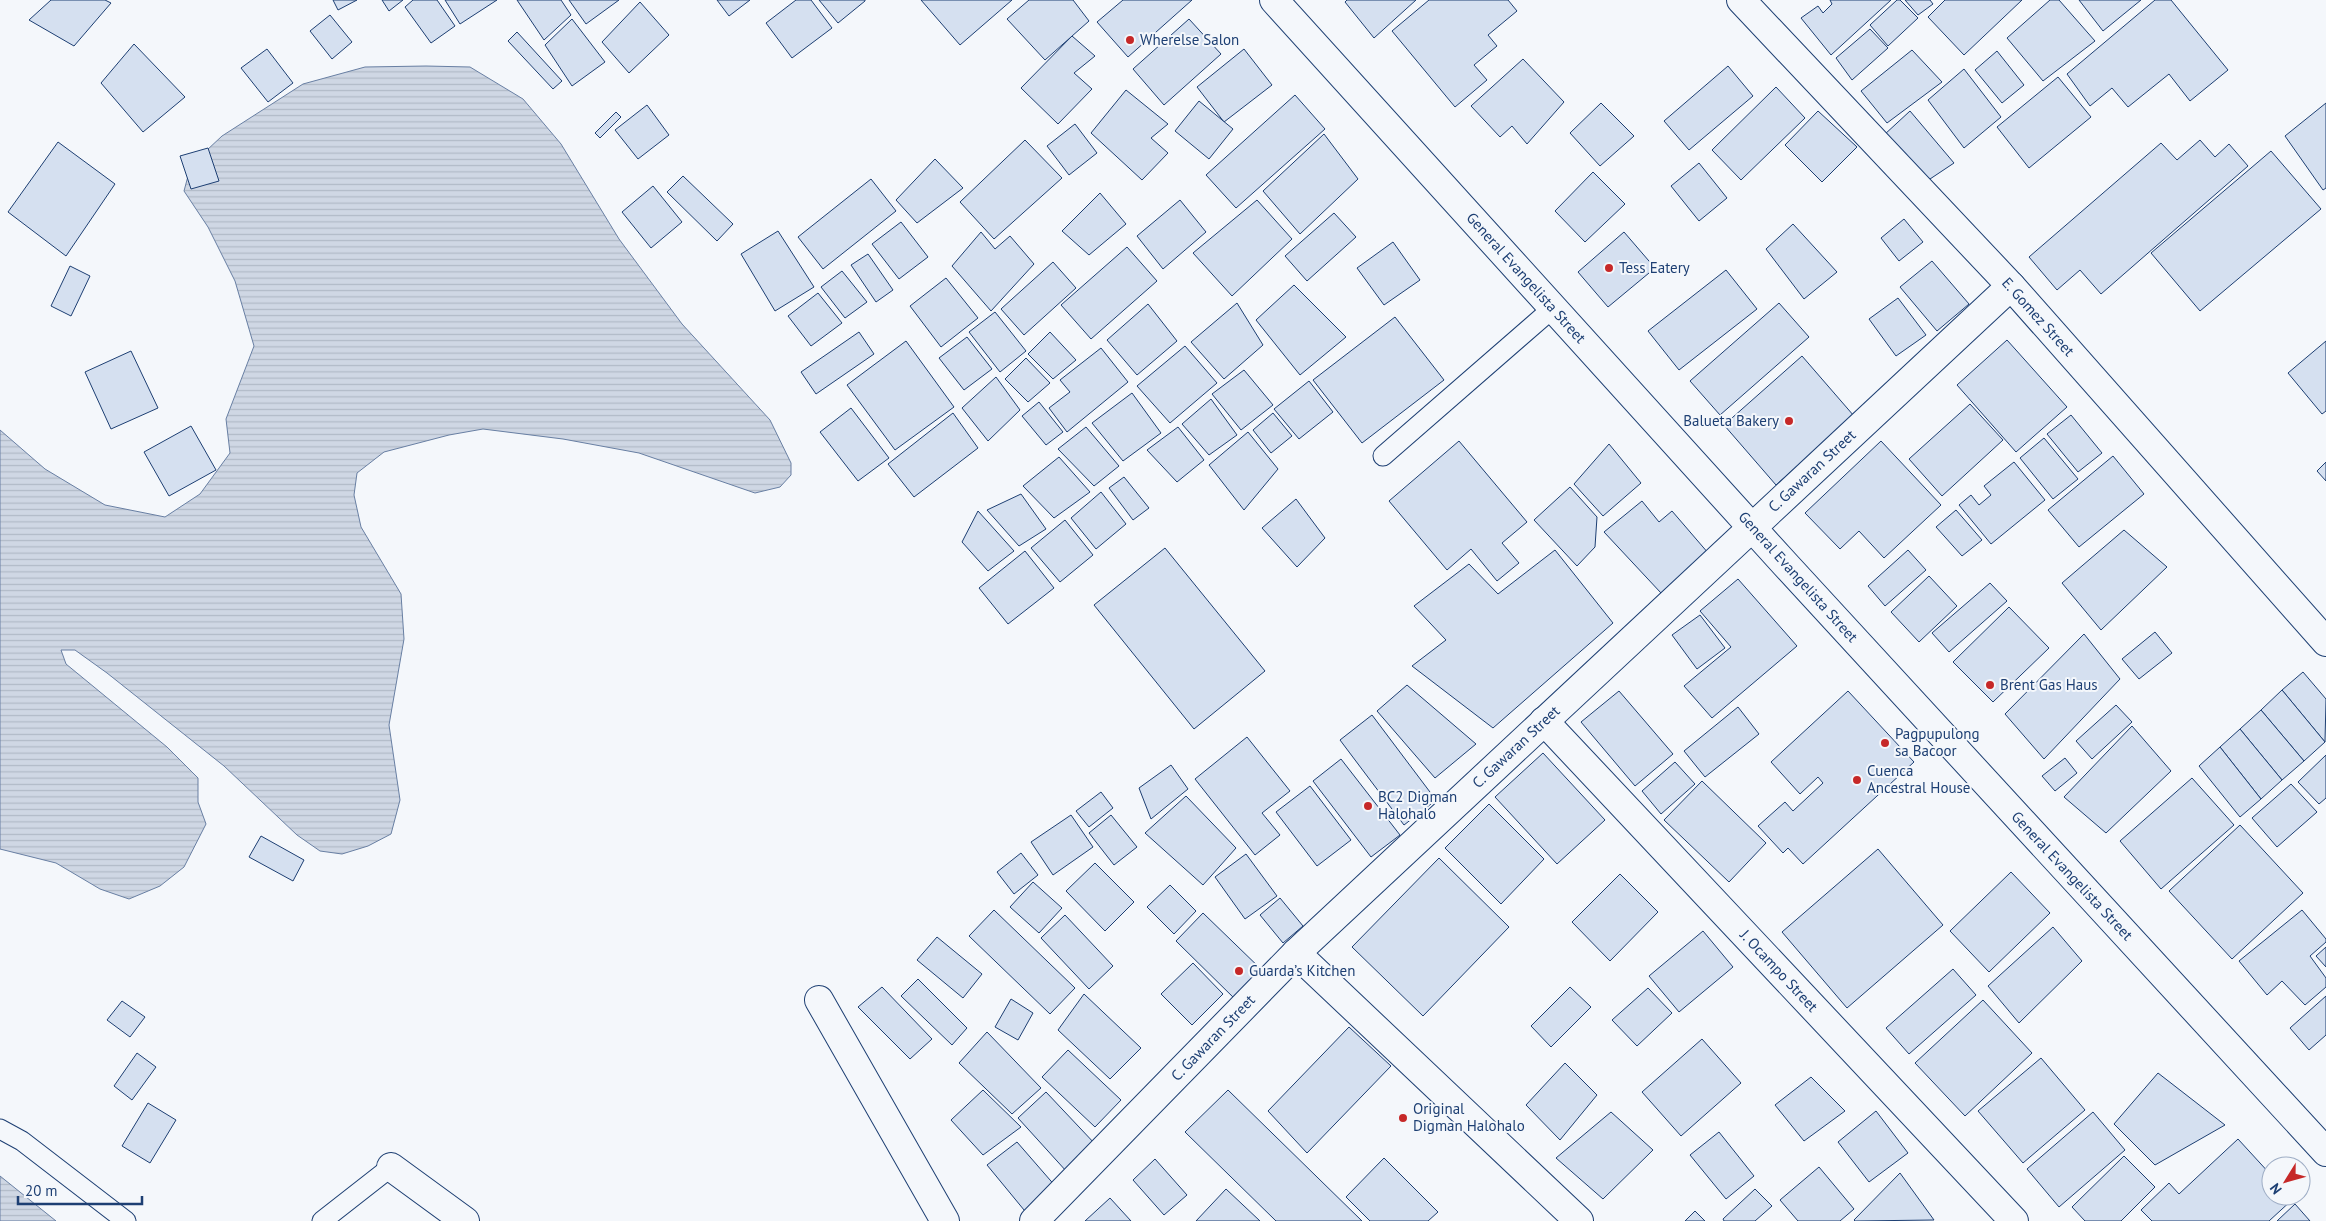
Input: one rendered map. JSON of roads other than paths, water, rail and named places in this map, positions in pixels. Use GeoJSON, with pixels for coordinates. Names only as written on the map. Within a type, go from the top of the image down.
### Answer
{"type":"FeatureCollection","features":[{"type":"Feature","properties":{"kind":"street","name":"General Evangelista Street"},"geometry":{"type":"LineString","coordinates":[[1274,0],[1752,527],[2326,1152]]}},
{"type":"Feature","properties":{"kind":"street","name":"E. Gomez Street"},"geometry":{"type":"LineString","coordinates":[[1741,0],[2011,286],[2326,642]]}},
{"type":"Feature","properties":{"kind":"street","name":"C. Gawaran Street"},"geometry":{"type":"LineString","coordinates":[[1034,1221],[1296,952],[2011,286]]}},
{"type":"Feature","properties":{"kind":"street","name":"J. Ocampo Street"},"geometry":{"type":"LineString","coordinates":[[1544,721],[2014,1221]]}},
{"type":"Feature","properties":{"kind":"street"},"geometry":{"type":"LineString","coordinates":[[1296,952],[1579,1221]]}},
{"type":"Feature","properties":{"kind":"street"},"geometry":{"type":"LineString","coordinates":[[819,1000],[945,1221]]}},
{"type":"Feature","properties":{"kind":"street"},"geometry":{"type":"LineString","coordinates":[[391,1167],[465,1221]]}},
{"type":"Feature","properties":{"kind":"lane"},"geometry":{"type":"LineString","coordinates":[[1383,456],[1553,308]]}},
{"type":"Feature","properties":{"kind":"lane"},"geometry":{"type":"LineString","coordinates":[[0,1129],[22,1141],[126,1221]]}},
{"type":"Feature","properties":{"kind":"lane"},"geometry":{"type":"LineString","coordinates":[[322,1221],[391,1167]]}},
{"type":"Feature","properties":{"kind":"place","name":"Wherelse Salon"},"geometry":{"type":"Point","coordinates":[1130,40]}},
{"type":"Feature","properties":{"kind":"place","name":"Tess Eatery"},"geometry":{"type":"Point","coordinates":[1609,268]}},
{"type":"Feature","properties":{"kind":"place","name":"Balueta Bakery"},"geometry":{"type":"Point","coordinates":[1789,421]}},
{"type":"Feature","properties":{"kind":"place","name":"Brent Gas Haus"},"geometry":{"type":"Point","coordinates":[1990,685]}},
{"type":"Feature","properties":{"kind":"place","name":"Pagpupulong sa Bacoor"},"geometry":{"type":"Point","coordinates":[1885,743]}},
{"type":"Feature","properties":{"kind":"place","name":"Cuenca Ancestral House"},"geometry":{"type":"Point","coordinates":[1857,780]}},
{"type":"Feature","properties":{"kind":"place","name":"BC2 Digman Halohalo"},"geometry":{"type":"Point","coordinates":[1368,806]}},
{"type":"Feature","properties":{"kind":"place","name":"Guarda’s Kitchen"},"geometry":{"type":"Point","coordinates":[1239,971]}},
{"type":"Feature","properties":{"kind":"place","name":"Original Digman Halohalo"},"geometry":{"type":"Point","coordinates":[1403,1118]}}]}
